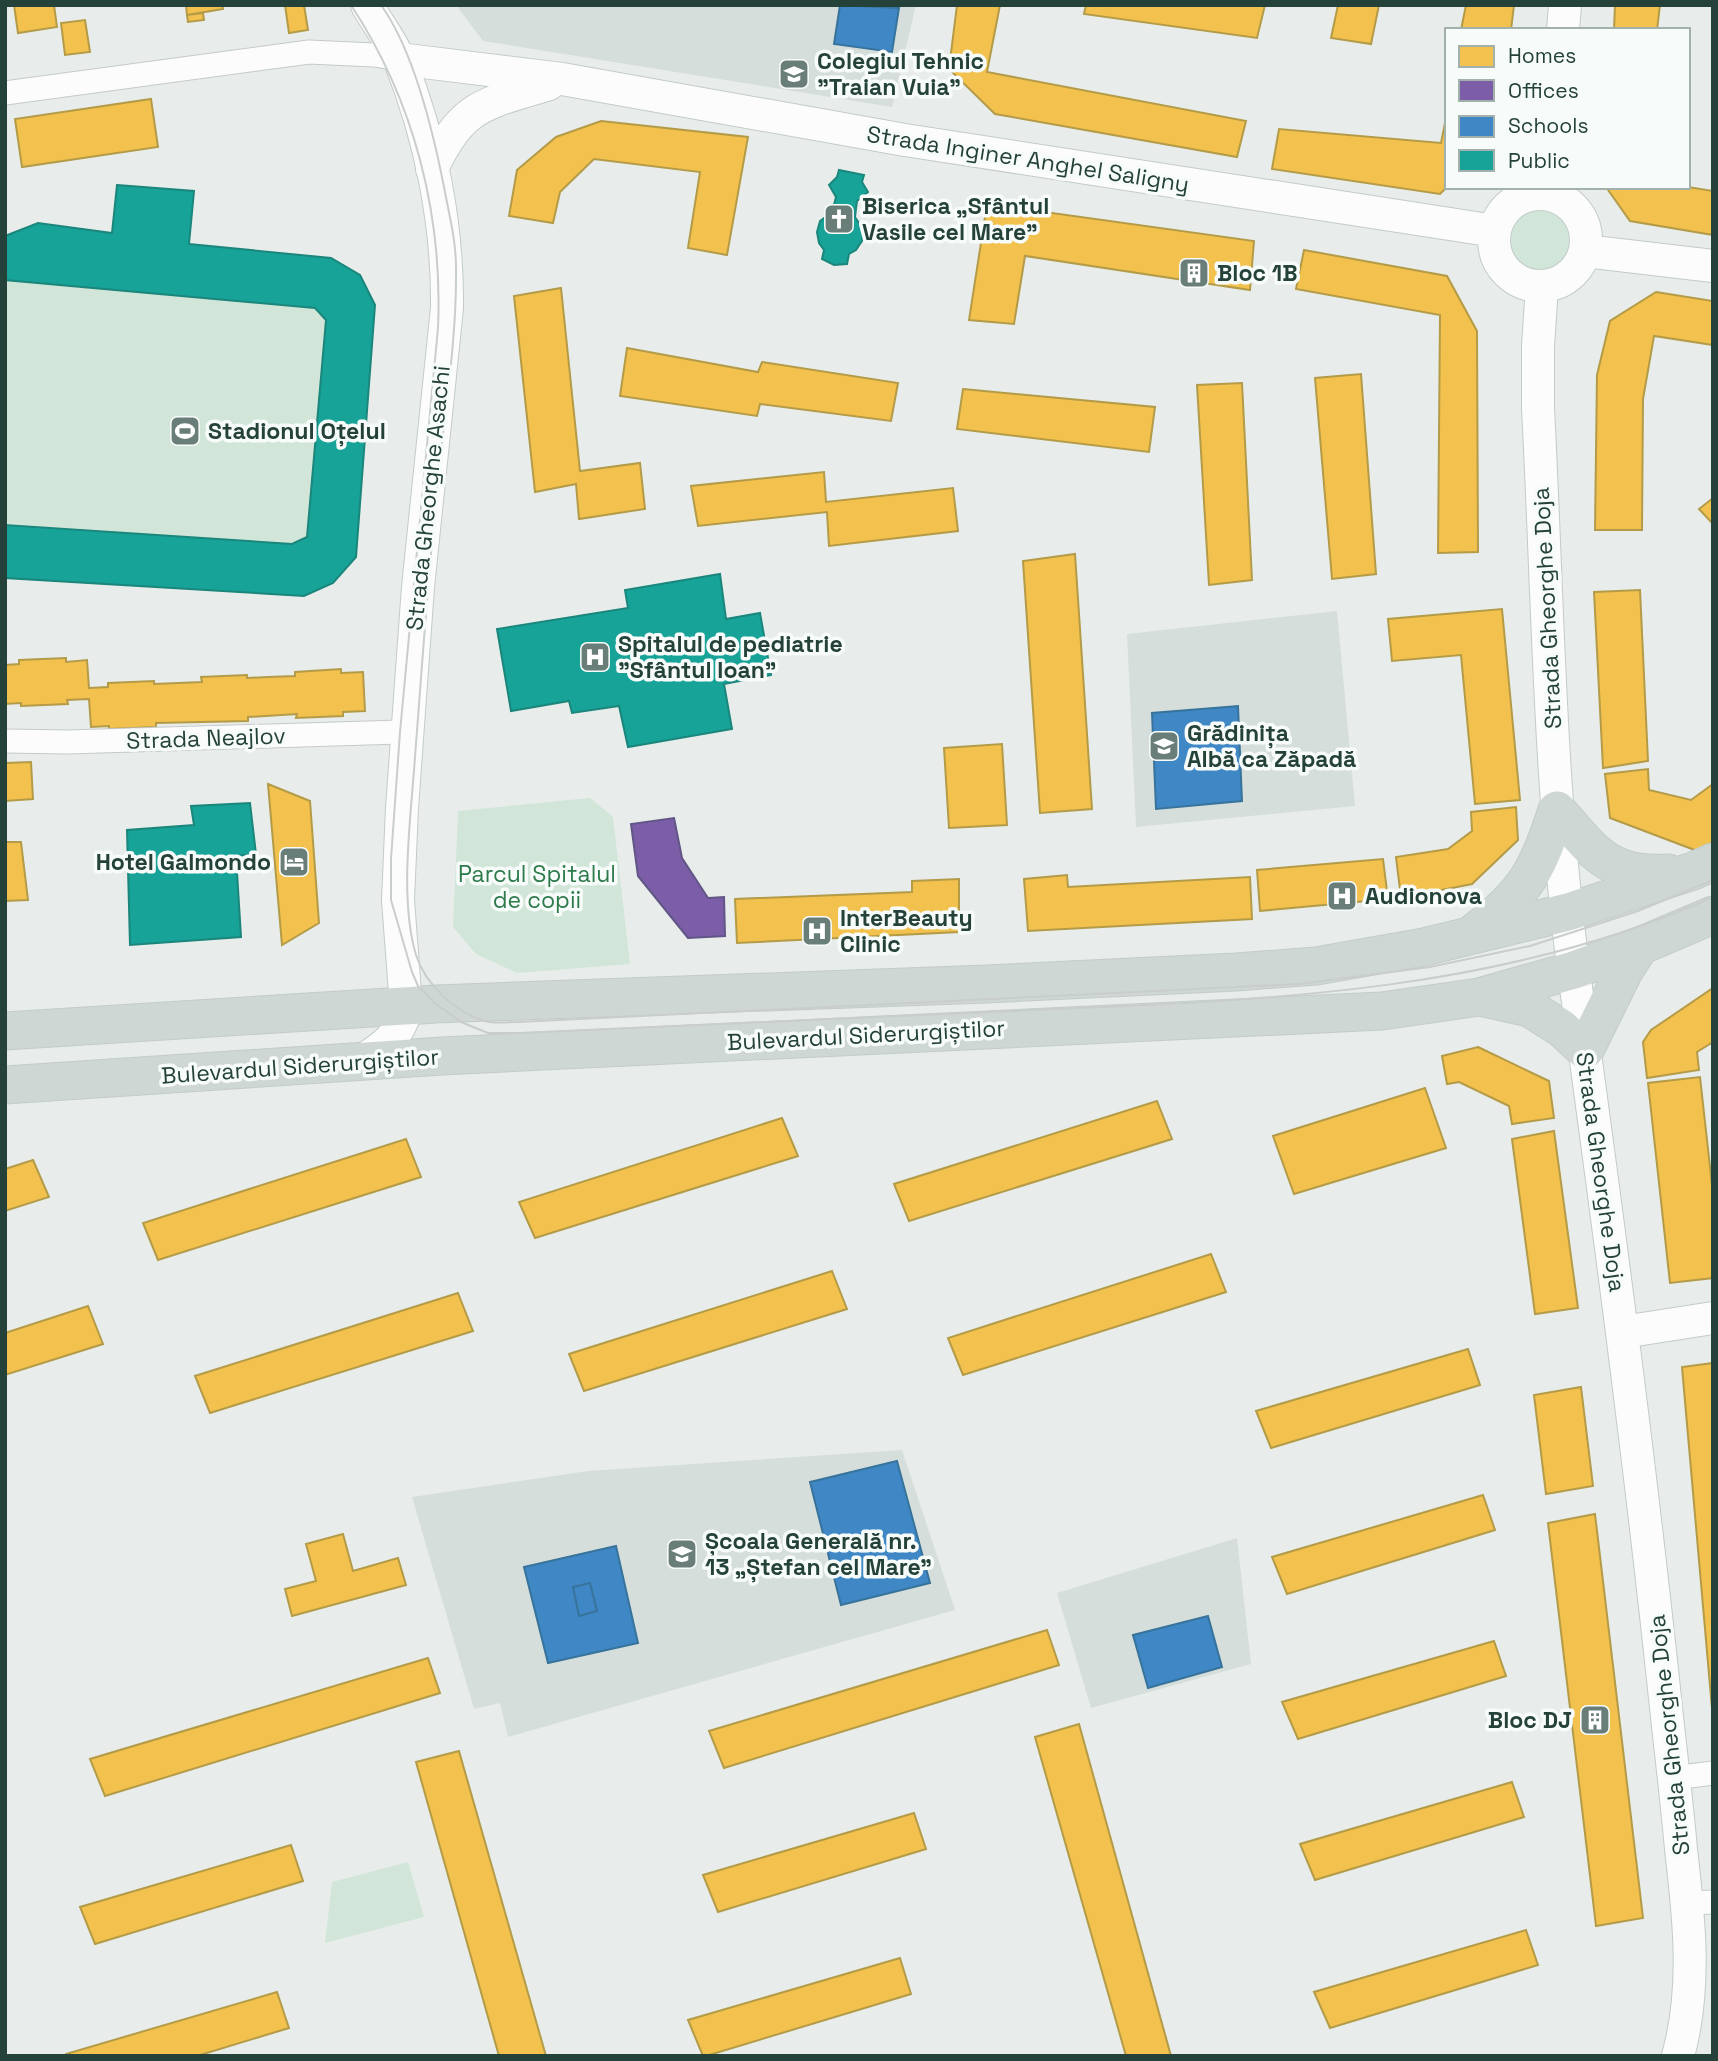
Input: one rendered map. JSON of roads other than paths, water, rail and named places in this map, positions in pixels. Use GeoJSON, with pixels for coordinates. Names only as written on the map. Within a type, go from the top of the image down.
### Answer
{"type":"FeatureCollection","features":[{"type":"Feature","properties":{"kind":"main road"},"geometry":{"type":"LineString","coordinates":[[1557,810],[1592,850],[1617,868],[1643,874],[1703,866]]}},
{"type":"Feature","properties":{"kind":"main road"},"geometry":{"type":"LineString","coordinates":[[1468,937],[1505,908],[1522,888],[1546,845],[1557,810]]}},
{"type":"Feature","properties":{"kind":"main road","name":"Bulevardul Siderurgiștilor"},"geometry":{"type":"LineString","coordinates":[[5,1031],[406,1006],[1236,972],[1362,960],[1568,912],[1703,866]]}},
{"type":"Feature","properties":{"kind":"main road","name":"Bulevardul Siderurgiștilor"},"geometry":{"type":"LineString","coordinates":[[5,1085],[360,1061],[817,1037],[1305,1017],[1382,1011],[1479,996],[1574,970],[1713,915]]}},
{"type":"Feature","properties":{"kind":"main road"},"geometry":{"type":"LineString","coordinates":[[1479,996],[1529,1008],[1561,1028],[1585,1050],[1624,971],[1640,946]]}},
{"type":"Feature","properties":{"kind":"street","name":"Strada Gheorghe Asachi"},"geometry":{"type":"LineString","coordinates":[[366,5],[399,59],[432,169],[442,215],[448,265],[447,308],[426,503],[407,735],[398,900],[406,1006]]}},
{"type":"Feature","properties":{"kind":"street"},"geometry":{"type":"LineString","coordinates":[[1563,28],[1565,5]]}},
{"type":"Feature","properties":{"kind":"street"},"geometry":{"type":"LineString","coordinates":[[5,93],[309,52],[399,59]]}},
{"type":"Feature","properties":{"kind":"street","name":"Strada Inginer Anghel Saligny"},"geometry":{"type":"LineString","coordinates":[[399,59],[562,79],[905,140],[1495,231]]}},
{"type":"Feature","properties":{"kind":"street"},"geometry":{"type":"LineString","coordinates":[[432,169],[447,140],[475,109],[497,99],[562,79]]}},
{"type":"Feature","properties":{"kind":"street"},"geometry":{"type":"LineString","coordinates":[[1546,190],[1571,205],[1580,216],[1586,229],[1585,251],[1581,262],[1565,279],[1542,286],[1530,285],[1509,274],[1497,254],[1495,231],[1508,207],[1519,198],[1546,190]]}},
{"type":"Feature","properties":{"kind":"street"},"geometry":{"type":"LineString","coordinates":[[1585,251],[1713,266]]}},
{"type":"Feature","properties":{"kind":"street","name":"Strada Gheorghe Doja"},"geometry":{"type":"LineString","coordinates":[[1542,286],[1538,409],[1557,810],[1574,970],[1623,1332],[1674,1778],[1700,1903],[1687,2013],[1678,2056]]}},
{"type":"Feature","properties":{"kind":"street","name":"Strada Neajlov"},"geometry":{"type":"LineString","coordinates":[[5,741],[68,742],[400,732],[407,735]]}},
{"type":"Feature","properties":{"kind":"street"},"geometry":{"type":"LineString","coordinates":[[360,1061],[395,1036],[404,1021],[406,1006]]}},
{"type":"Feature","properties":{"kind":"street"},"geometry":{"type":"LineString","coordinates":[[1623,1332],[1713,1318]]}},
{"type":"Feature","properties":{"kind":"street"},"geometry":{"type":"LineString","coordinates":[[1674,1778],[1713,1773]]}},
{"type":"Feature","properties":{"kind":"tram line"},"geometry":{"type":"LineString","coordinates":[[351,5],[373,42],[408,119],[429,201],[435,243],[438,328],[400,732],[391,859],[391,900],[418,986],[436,1004],[461,1022],[488,1033],[519,1033],[1208,1002],[1294,995],[1380,986],[1549,954],[1632,929],[1713,897]]}},
{"type":"Feature","properties":{"kind":"tram line"},"geometry":{"type":"LineString","coordinates":[[381,5],[403,45],[421,92],[439,165],[456,258],[454,323],[431,555],[407,883],[411,933],[420,966],[434,987],[463,1011],[485,1021],[502,1023],[1299,984],[1430,967],[1530,946],[1638,911],[1713,880]]}},
{"type":"Feature","properties":{"kind":"place","name":"Colegiul Tehnic \"Traian Vuia\""},"geometry":{"type":"Point","coordinates":[794,74]}},
{"type":"Feature","properties":{"kind":"place","name":"Biserica „Sfântul Vasile cel Mare\""},"geometry":{"type":"Point","coordinates":[839,219]}},
{"type":"Feature","properties":{"kind":"place","name":"Bloc 1B"},"geometry":{"type":"Point","coordinates":[1194,273]}},
{"type":"Feature","properties":{"kind":"place","name":"Stadionul Oțelul"},"geometry":{"type":"Point","coordinates":[185,431]}},
{"type":"Feature","properties":{"kind":"place","name":"Spitalul de pediatrie \"Sfântul Ioan\""},"geometry":{"type":"Point","coordinates":[595,657]}},
{"type":"Feature","properties":{"kind":"place","name":"Grădinița Albă ca Zăpadă"},"geometry":{"type":"Point","coordinates":[1164,746]}},
{"type":"Feature","properties":{"kind":"place","name":"Hotel Galmondo"},"geometry":{"type":"Point","coordinates":[294,862]}},
{"type":"Feature","properties":{"kind":"place","name":"Audionova"},"geometry":{"type":"Point","coordinates":[1342,896]}},
{"type":"Feature","properties":{"kind":"place","name":"InterBeauty Clinic"},"geometry":{"type":"Point","coordinates":[817,931]}},
{"type":"Feature","properties":{"kind":"place","name":"Școala Generală nr. 13 „Ștefan cel Mare”"},"geometry":{"type":"Point","coordinates":[682,1554]}},
{"type":"Feature","properties":{"kind":"place","name":"Bloc DJ"},"geometry":{"type":"Point","coordinates":[1595,1720]}},
{"type":"Feature","properties":{"kind":"park label","name":"Parcul Spitalul de copii"},"geometry":{"type":"Point","coordinates":[537,887]}}]}
